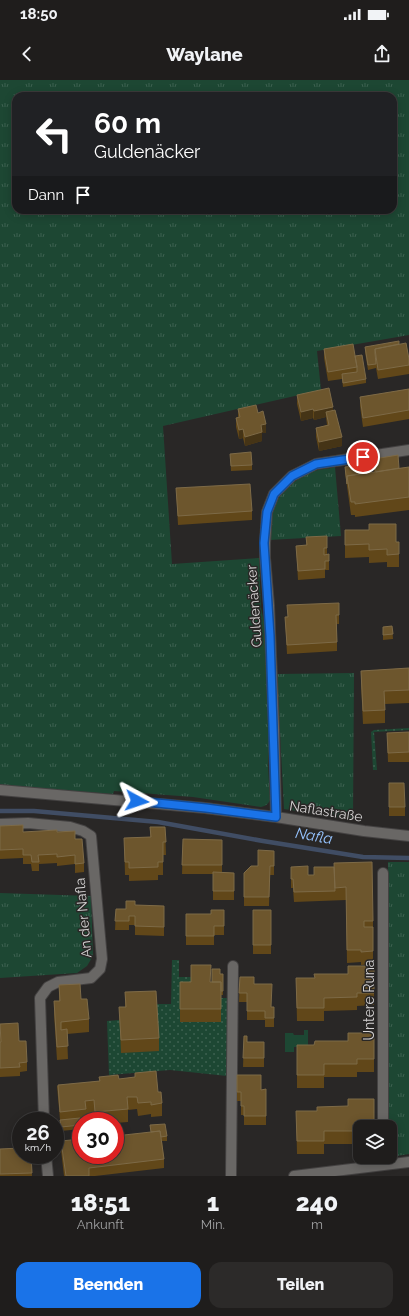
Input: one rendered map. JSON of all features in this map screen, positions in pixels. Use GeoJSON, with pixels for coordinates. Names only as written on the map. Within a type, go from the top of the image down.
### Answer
{"type":"FeatureCollection","features":[{"type":"Feature","properties":{"kind":"street","name":"Guldenäcker"},"geometry":{"type":"LineString","coordinates":[[276,817],[270,636],[264,543],[267,512],[274,494],[292,476],[316,464],[409,450]]}},
{"type":"Feature","properties":{"kind":"street","name":"Naflastraße"},"geometry":{"type":"LineString","coordinates":[[0,790],[206,808],[409,836]]}},
{"type":"Feature","properties":{"kind":"street","name":"An der Nafla"},"geometry":{"type":"LineString","coordinates":[[0,824],[28,823],[70,827],[83,831],[91,836],[102,959],[100,969],[91,978],[58,982],[48,987],[40,998],[44,1112]]}},
{"type":"Feature","properties":{"kind":"street","name":"Untere Runa"},"geometry":{"type":"LineString","coordinates":[[383,872],[383,1120]]}},
{"type":"Feature","properties":{"kind":"street"},"geometry":{"type":"LineString","coordinates":[[231,1176],[233,966]]}},
{"type":"Feature","properties":{"kind":"street"},"geometry":{"type":"LineString","coordinates":[[397,1162],[409,1162]]}},
{"type":"Feature","properties":{"kind":"street"},"geometry":{"type":"LineString","coordinates":[[47,1164],[48,1176]]}},
{"type":"Feature","properties":{"kind":"street"},"geometry":{"type":"LineString","coordinates":[[294,1176],[365,1164]]}},
{"type":"Feature","properties":{"kind":"green space"},"geometry":{"type":"Polygon","coordinates":[[[0,80],[409,80],[409,335],[317,351],[321,390],[163,426],[172,564],[259,558],[261,608],[265,626],[270,736],[268,765],[270,800],[268,804],[261,807],[193,797],[114,791],[113,794],[0,785],[0,80]]]}},
{"type":"Feature","properties":{"kind":"green space"},"geometry":{"type":"Polygon","coordinates":[[[335,467],[341,536],[269,540],[273,512],[276,503],[283,493],[298,479],[309,473],[335,467]]]}},
{"type":"Feature","properties":{"kind":"green space"},"geometry":{"type":"Polygon","coordinates":[[[354,673],[353,820],[284,809],[277,674],[354,673]]]}},
{"type":"Feature","properties":{"kind":"green space"},"geometry":{"type":"Polygon","coordinates":[[[409,728],[409,730],[374,732],[377,770],[373,770],[371,732],[374,730],[409,728]]]}},
{"type":"Feature","properties":{"kind":"green space"},"geometry":{"type":"Polygon","coordinates":[[[388,862],[409,862],[409,1154],[397,1156],[397,1120],[389,1120],[388,862]]]}},
{"type":"Feature","properties":{"kind":"green space"},"geometry":{"type":"Polygon","coordinates":[[[0,893],[91,896],[93,956],[87,966],[77,973],[0,978],[0,893]]]}},
{"type":"Feature","properties":{"kind":"green space"},"geometry":{"type":"Polygon","coordinates":[[[172,960],[179,960],[179,977],[191,977],[221,1022],[221,998],[230,998],[227,1076],[170,1070],[109,1075],[107,1021],[119,1020],[156,1004],[171,1004],[172,960]]]}},
{"type":"Feature","properties":{"kind":"green space"},"geometry":{"type":"Polygon","coordinates":[[[304,1030],[308,1030],[308,1047],[294,1047],[294,1052],[285,1052],[285,1033],[304,1035],[304,1030]]]}},
{"type":"Feature","properties":{"kind":"building"},"geometry":{"type":"Polygon","coordinates":[[[399,341],[399,344],[375,349],[376,364],[368,365],[365,347],[399,341]]]}},
{"type":"Feature","properties":{"kind":"building"},"geometry":{"type":"Polygon","coordinates":[[[406,343],[409,365],[378,370],[375,349],[406,343]]]}},
{"type":"Feature","properties":{"kind":"building"},"geometry":{"type":"Polygon","coordinates":[[[353,344],[357,367],[328,372],[324,349],[353,344]]]}},
{"type":"Feature","properties":{"kind":"building"},"geometry":{"type":"Polygon","coordinates":[[[362,355],[366,379],[343,383],[342,374],[357,372],[355,356],[362,355]]]}},
{"type":"Feature","properties":{"kind":"building"},"geometry":{"type":"Polygon","coordinates":[[[329,388],[333,407],[301,412],[297,395],[329,388]]]}},
{"type":"Feature","properties":{"kind":"building"},"geometry":{"type":"Polygon","coordinates":[[[409,389],[409,410],[363,418],[360,397],[409,389]]]}},
{"type":"Feature","properties":{"kind":"building"},"geometry":{"type":"Polygon","coordinates":[[[256,405],[258,413],[263,411],[266,424],[261,425],[262,432],[245,437],[243,429],[239,430],[236,418],[240,417],[238,409],[256,405]]]}},
{"type":"Feature","properties":{"kind":"building"},"geometry":{"type":"Polygon","coordinates":[[[335,410],[342,437],[319,442],[316,428],[329,425],[326,412],[335,410]]]}},
{"type":"Feature","properties":{"kind":"building"},"geometry":{"type":"Polygon","coordinates":[[[251,452],[252,465],[231,466],[230,454],[251,452]]]}},
{"type":"Feature","properties":{"kind":"building"},"geometry":{"type":"Polygon","coordinates":[[[398,455],[399,468],[376,472],[374,459],[398,455]]]}},
{"type":"Feature","properties":{"kind":"building"},"geometry":{"type":"Polygon","coordinates":[[[358,465],[359,474],[347,476],[347,484],[345,467],[358,465]]]}},
{"type":"Feature","properties":{"kind":"building"},"geometry":{"type":"Polygon","coordinates":[[[409,467],[409,497],[355,504],[355,502],[351,502],[347,476],[409,467]]]}},
{"type":"Feature","properties":{"kind":"building"},"geometry":{"type":"Polygon","coordinates":[[[250,484],[252,511],[178,516],[176,488],[250,484]]]}},
{"type":"Feature","properties":{"kind":"building"},"geometry":{"type":"Polygon","coordinates":[[[369,524],[396,524],[396,542],[399,542],[399,554],[387,555],[387,549],[369,550],[369,544],[345,545],[345,530],[369,530],[369,524]]]}},
{"type":"Feature","properties":{"kind":"building"},"geometry":{"type":"Polygon","coordinates":[[[327,536],[327,548],[324,548],[324,555],[329,554],[329,561],[325,561],[325,569],[298,571],[296,546],[307,545],[306,537],[327,536]]]}},
{"type":"Feature","properties":{"kind":"building"},"geometry":{"type":"Polygon","coordinates":[[[339,603],[339,615],[336,615],[337,642],[287,645],[285,617],[288,617],[287,605],[339,603]]]}},
{"type":"Feature","properties":{"kind":"building"},"geometry":{"type":"Polygon","coordinates":[[[392,626],[393,634],[383,635],[383,627],[392,626]]]}},
{"type":"Feature","properties":{"kind":"building"},"geometry":{"type":"Polygon","coordinates":[[[409,668],[409,690],[384,691],[385,710],[363,711],[361,671],[409,668]]]}},
{"type":"Feature","properties":{"kind":"building"},"geometry":{"type":"Polygon","coordinates":[[[409,732],[409,752],[388,753],[387,733],[409,732]]]}},
{"type":"Feature","properties":{"kind":"building"},"geometry":{"type":"Polygon","coordinates":[[[389,783],[404,783],[405,807],[389,807],[389,783]]]}},
{"type":"Feature","properties":{"kind":"building"},"geometry":{"type":"Polygon","coordinates":[[[23,825],[23,832],[57,830],[57,832],[75,831],[75,839],[82,839],[84,863],[75,864],[75,855],[57,857],[57,854],[38,855],[39,862],[32,862],[31,855],[23,855],[23,849],[0,850],[0,826],[23,825]]]}},
{"type":"Feature","properties":{"kind":"building"},"geometry":{"type":"Polygon","coordinates":[[[150,827],[165,827],[166,842],[163,842],[163,862],[158,862],[158,867],[129,868],[129,862],[125,862],[124,838],[151,837],[150,827]]]}},
{"type":"Feature","properties":{"kind":"building"},"geometry":{"type":"Polygon","coordinates":[[[183,839],[222,840],[222,865],[182,865],[183,839]]]}},
{"type":"Feature","properties":{"kind":"building"},"geometry":{"type":"Polygon","coordinates":[[[258,850],[274,851],[274,866],[270,866],[269,897],[244,897],[244,873],[251,866],[258,866],[258,850]]]}},
{"type":"Feature","properties":{"kind":"building"},"geometry":{"type":"Polygon","coordinates":[[[372,862],[373,921],[364,921],[364,927],[373,927],[373,951],[361,952],[361,950],[347,950],[346,887],[335,888],[334,863],[372,862]]]}},
{"type":"Feature","properties":{"kind":"building"},"geometry":{"type":"Polygon","coordinates":[[[308,866],[308,875],[314,875],[314,867],[334,867],[335,891],[294,892],[293,879],[291,879],[291,867],[308,866]]]}},
{"type":"Feature","properties":{"kind":"building"},"geometry":{"type":"Polygon","coordinates":[[[213,872],[234,873],[234,891],[213,891],[213,872]]]}},
{"type":"Feature","properties":{"kind":"building"},"geometry":{"type":"Polygon","coordinates":[[[126,901],[135,901],[135,905],[164,906],[164,927],[135,926],[135,916],[129,916],[129,921],[115,921],[116,909],[126,909],[126,901]]]}},
{"type":"Feature","properties":{"kind":"building"},"geometry":{"type":"Polygon","coordinates":[[[211,910],[224,910],[224,926],[214,926],[214,936],[186,936],[186,914],[211,914],[211,910]]]}},
{"type":"Feature","properties":{"kind":"building"},"geometry":{"type":"Polygon","coordinates":[[[253,910],[271,910],[271,945],[253,945],[253,910]]]}},
{"type":"Feature","properties":{"kind":"building"},"geometry":{"type":"Polygon","coordinates":[[[191,965],[211,965],[210,982],[221,982],[221,1009],[180,1009],[180,982],[191,982],[191,965]]]}},
{"type":"Feature","properties":{"kind":"building"},"geometry":{"type":"Polygon","coordinates":[[[348,966],[374,966],[374,993],[357,993],[357,997],[324,998],[324,1008],[297,1008],[296,978],[315,978],[314,974],[348,974],[348,966]]]}},
{"type":"Feature","properties":{"kind":"building"},"geometry":{"type":"Polygon","coordinates":[[[212,969],[220,969],[220,974],[223,974],[223,991],[221,991],[221,982],[212,982],[212,969]]]}},
{"type":"Feature","properties":{"kind":"building"},"geometry":{"type":"Polygon","coordinates":[[[240,977],[254,977],[254,984],[272,984],[271,1007],[274,1007],[274,1018],[265,1018],[265,1011],[247,1011],[247,993],[239,993],[240,977]]]}},
{"type":"Feature","properties":{"kind":"building"},"geometry":{"type":"Polygon","coordinates":[[[80,984],[81,999],[87,999],[89,1019],[61,1022],[61,1030],[67,1029],[68,1046],[57,1047],[54,1001],[60,1001],[59,985],[80,984]]]}},
{"type":"Feature","properties":{"kind":"building"},"geometry":{"type":"Polygon","coordinates":[[[156,991],[159,1038],[121,1040],[119,1007],[126,1007],[125,992],[156,991]]]}},
{"type":"Feature","properties":{"kind":"building"},"geometry":{"type":"Polygon","coordinates":[[[18,1023],[19,1041],[26,1041],[27,1062],[19,1063],[20,1067],[0,1068],[0,1024],[18,1023]]]}},
{"type":"Feature","properties":{"kind":"building"},"geometry":{"type":"Polygon","coordinates":[[[348,1033],[374,1033],[374,1059],[357,1059],[357,1064],[324,1064],[324,1075],[297,1075],[297,1045],[314,1045],[315,1041],[348,1041],[348,1033]]]}},
{"type":"Feature","properties":{"kind":"building"},"geometry":{"type":"Polygon","coordinates":[[[244,1036],[247,1036],[247,1042],[264,1042],[264,1058],[243,1058],[244,1036]]]}},
{"type":"Feature","properties":{"kind":"building"},"geometry":{"type":"Polygon","coordinates":[[[156,1071],[158,1092],[161,1092],[162,1103],[151,1105],[151,1102],[138,1103],[137,1097],[127,1097],[128,1109],[95,1112],[94,1100],[85,1101],[86,1109],[60,1112],[58,1085],[100,1081],[99,1077],[118,1075],[119,1079],[135,1077],[135,1073],[156,1071]]]}},
{"type":"Feature","properties":{"kind":"building"},"geometry":{"type":"Polygon","coordinates":[[[237,1075],[261,1075],[261,1090],[266,1089],[266,1116],[244,1116],[244,1106],[241,1106],[241,1092],[237,1092],[237,1075]]]}},
{"type":"Feature","properties":{"kind":"building"},"geometry":{"type":"Polygon","coordinates":[[[348,1099],[374,1099],[374,1120],[353,1120],[353,1131],[324,1131],[324,1141],[297,1141],[296,1111],[317,1111],[317,1107],[348,1106],[348,1099]]]}},
{"type":"Feature","properties":{"kind":"building"},"geometry":{"type":"Polygon","coordinates":[[[72,1119],[72,1126],[64,1127],[64,1120],[72,1119]]]}},
{"type":"Feature","properties":{"kind":"building"},"geometry":{"type":"Polygon","coordinates":[[[165,1124],[167,1136],[161,1137],[160,1131],[151,1132],[150,1125],[165,1124]]]}},
{"type":"Feature","properties":{"kind":"building"},"geometry":{"type":"Polygon","coordinates":[[[160,1131],[164,1159],[124,1164],[124,1135],[160,1131]]]}},
{"type":"Feature","properties":{"kind":"building"},"geometry":{"type":"Polygon","coordinates":[[[72,1140],[72,1164],[122,1164],[89,1168],[89,1176],[66,1176],[64,1162],[64,1141],[72,1140]]]}},
{"type":"Feature","properties":{"kind":"building"},"geometry":{"type":"Polygon","coordinates":[[[12,1148],[12,1164],[32,1164],[32,1173],[0,1174],[0,1149],[12,1148]]]}},
{"type":"Feature","properties":{"kind":"waterway","name":"Nafla"},"geometry":{"type":"LineString","coordinates":[[0,811],[34,811],[158,822],[363,857],[409,858]]}},
{"type":"Feature","properties":{"kind":"route"},"geometry":{"type":"LineString","coordinates":[[137,801],[276,817],[269,606],[264,543],[267,512],[274,494],[292,476],[316,464],[363,457]]}}]}
